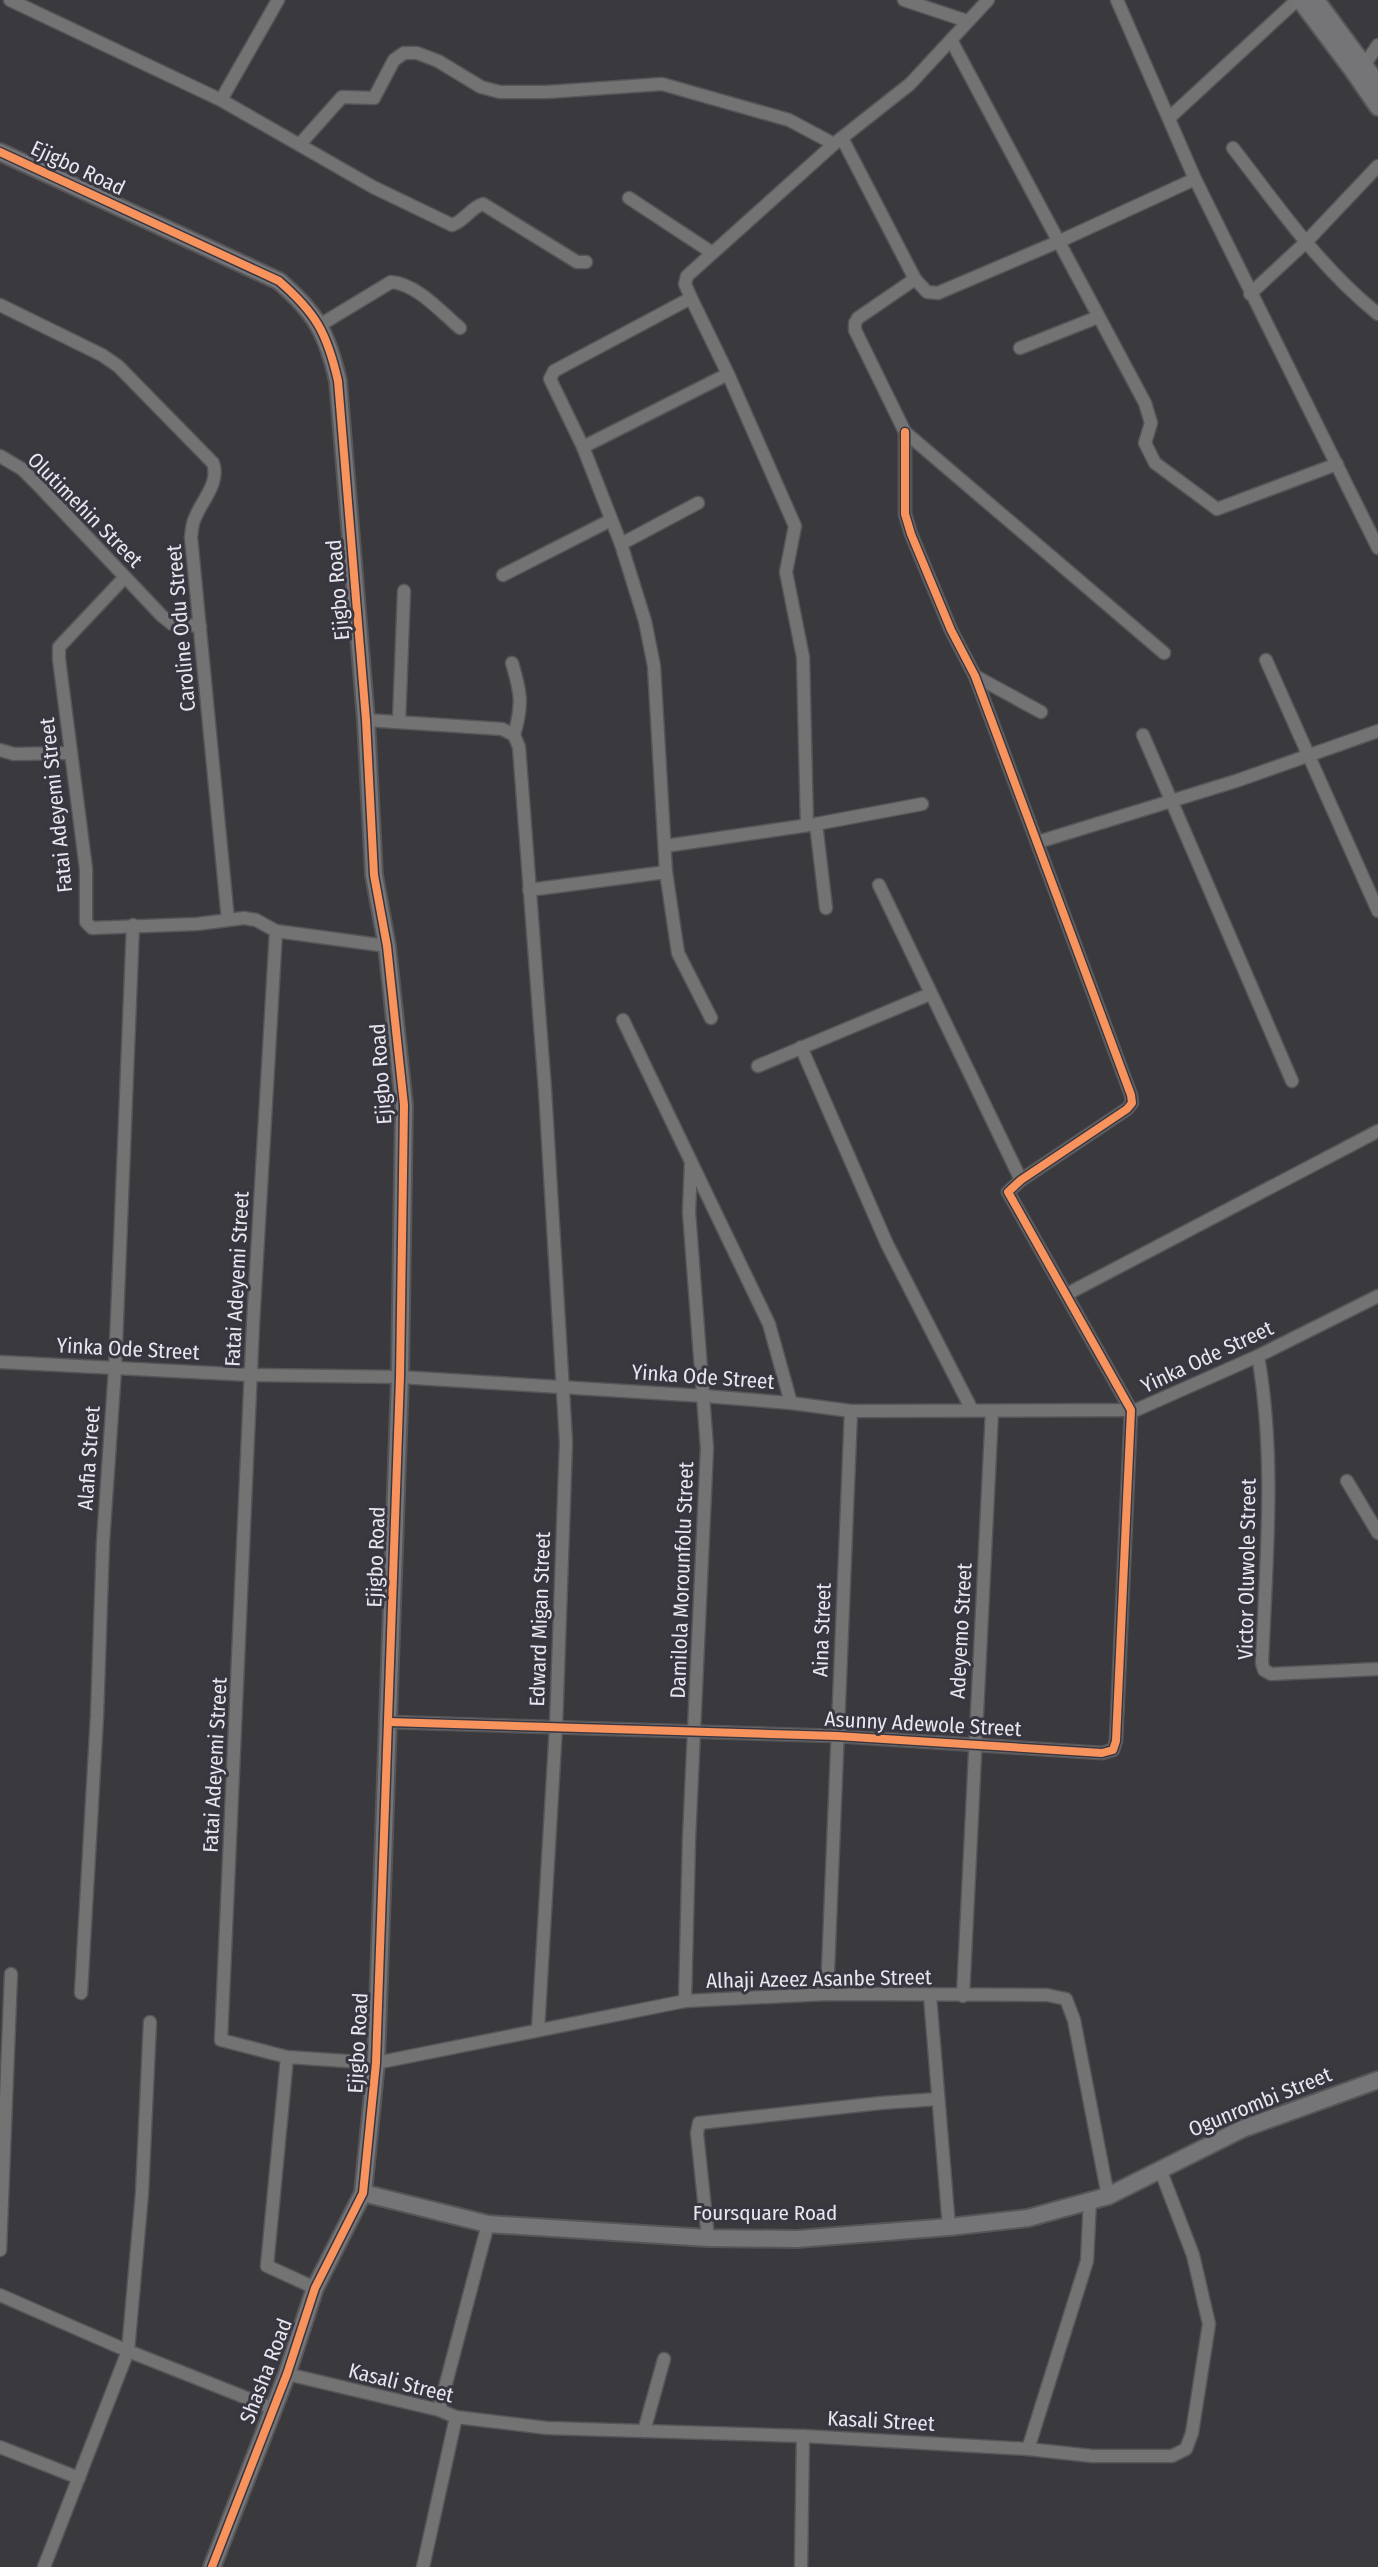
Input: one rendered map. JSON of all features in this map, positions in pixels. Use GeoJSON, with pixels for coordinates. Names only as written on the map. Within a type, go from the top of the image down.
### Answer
{"type":"FeatureCollection","features":[{"type":"Feature","properties":{"kind":"street"},"geometry":{"type":"LineString","coordinates":[[10,0],[221,100],[373,187],[452,225],[458,224],[478,205],[483,204],[577,262],[586,262]]}},
{"type":"Feature","properties":{"kind":"street"},"geometry":{"type":"LineString","coordinates":[[221,100],[278,0]]}},
{"type":"Feature","properties":{"kind":"street"},"geometry":{"type":"LineString","coordinates":[[904,0],[968,21]]}},
{"type":"Feature","properties":{"kind":"street"},"geometry":{"type":"LineString","coordinates":[[826,908],[812,824],[803,657],[786,572],[795,526],[728,374],[685,284],[687,276],[711,252],[838,141],[910,84],[988,0]]}},
{"type":"Feature","properties":{"kind":"street"},"geometry":{"type":"LineString","coordinates":[[1118,0],[1195,179],[1250,294],[1378,548]]}},
{"type":"Feature","properties":{"kind":"street"},"geometry":{"type":"LineString","coordinates":[[1169,118],[1298,0],[1378,107]]}},
{"type":"Feature","properties":{"kind":"street"},"geometry":{"type":"LineString","coordinates":[[1316,0],[1378,84]]}},
{"type":"Feature","properties":{"kind":"street"},"geometry":{"type":"LineString","coordinates":[[951,40],[1145,402],[1151,423],[1145,443],[1155,463],[1217,508],[1228,506],[1337,464]]}},
{"type":"Feature","properties":{"kind":"street"},"geometry":{"type":"LineString","coordinates":[[1365,64],[1378,45]]}},
{"type":"Feature","properties":{"kind":"street"},"geometry":{"type":"LineString","coordinates":[[300,144],[342,97],[374,98],[394,60],[404,53],[417,53],[438,61],[481,87],[500,92],[547,92],[662,84],[789,120],[838,141],[915,279],[927,292],[938,293],[1060,241],[1195,179]]}},
{"type":"Feature","properties":{"kind":"street"},"geometry":{"type":"LineString","coordinates":[[1233,148],[1306,242],[1352,293],[1378,314]]}},
{"type":"Feature","properties":{"kind":"street","name":"Ejigbo Road"},"geometry":{"type":"LineString","coordinates":[[0,152],[279,282],[303,302],[320,325],[331,349],[338,381],[366,720],[374,875],[387,946],[404,1105],[400,1377],[389,1722],[376,2063],[363,2193]]}},
{"type":"Feature","properties":{"kind":"street"},"geometry":{"type":"LineString","coordinates":[[1250,294],[1306,242],[1378,166]]}},
{"type":"Feature","properties":{"kind":"street"},"geometry":{"type":"LineString","coordinates":[[629,198],[711,252]]}},
{"type":"Feature","properties":{"kind":"street"},"geometry":{"type":"LineString","coordinates":[[915,279],[858,318],[855,323],[855,330],[904,432],[1164,653]]}},
{"type":"Feature","properties":{"kind":"street"},"geometry":{"type":"LineString","coordinates":[[320,325],[391,282],[401,283],[411,288],[460,328]]}},
{"type":"Feature","properties":{"kind":"street"},"geometry":{"type":"LineString","coordinates":[[691,298],[550,375],[550,379],[583,447],[621,544],[645,621],[654,666],[666,872],[679,958],[711,1018]]}},
{"type":"Feature","properties":{"kind":"street","name":"Caroline Odu Street"},"geometry":{"type":"LineString","coordinates":[[0,305],[102,355],[118,366],[213,463],[216,471],[214,481],[194,519],[191,537],[228,920]]}},
{"type":"Feature","properties":{"kind":"street"},"geometry":{"type":"LineString","coordinates":[[1020,348],[1098,317]]}},
{"type":"Feature","properties":{"kind":"street"},"geometry":{"type":"LineString","coordinates":[[583,447],[728,374]]}},
{"type":"Feature","properties":{"kind":"street"},"geometry":{"type":"LineString","coordinates":[[904,432],[905,514],[911,534],[951,630],[975,676],[1131,1095],[1132,1103],[1127,1109],[1021,1180],[1008,1192],[1131,1410]]}},
{"type":"Feature","properties":{"kind":"street","name":"Olutimehin Street"},"geometry":{"type":"LineString","coordinates":[[0,456],[22,469],[172,624],[200,626]]}},
{"type":"Feature","properties":{"kind":"street"},"geometry":{"type":"LineString","coordinates":[[621,544],[698,503]]}},
{"type":"Feature","properties":{"kind":"street"},"geometry":{"type":"LineString","coordinates":[[503,575],[611,520]]}},
{"type":"Feature","properties":{"kind":"street","name":"Fatai Adeyemi Street"},"geometry":{"type":"LineString","coordinates":[[125,578],[59,647],[86,868],[86,922],[92,928],[256,920],[276,931],[251,1375],[221,2040],[287,2057],[376,2063]]}},
{"type":"Feature","properties":{"kind":"street"},"geometry":{"type":"LineString","coordinates":[[399,721],[404,591]]}},
{"type":"Feature","properties":{"kind":"street"},"geometry":{"type":"LineString","coordinates":[[1266,660],[1378,911]]}},
{"type":"Feature","properties":{"kind":"street"},"geometry":{"type":"LineString","coordinates":[[366,720],[502,729],[514,735],[521,711],[520,690],[512,663]]}},
{"type":"Feature","properties":{"kind":"street"},"geometry":{"type":"LineString","coordinates":[[975,676],[1041,712]]}},
{"type":"Feature","properties":{"kind":"street"},"geometry":{"type":"LineString","coordinates":[[1038,842],[1308,756],[1378,731]]}},
{"type":"Feature","properties":{"kind":"street","name":"Edward Migan Street"},"geometry":{"type":"LineString","coordinates":[[514,735],[519,747],[565,1389],[566,1442],[556,1726],[538,2030]]}},
{"type":"Feature","properties":{"kind":"street"},"geometry":{"type":"LineString","coordinates":[[1143,735],[1292,1081]]}},
{"type":"Feature","properties":{"kind":"street"},"geometry":{"type":"LineString","coordinates":[[0,750],[14,754],[71,753]]}},
{"type":"Feature","properties":{"kind":"street"},"geometry":{"type":"LineString","coordinates":[[664,846],[812,824],[922,804]]}},
{"type":"Feature","properties":{"kind":"street"},"geometry":{"type":"LineString","coordinates":[[529,890],[666,872]]}},
{"type":"Feature","properties":{"kind":"street"},"geometry":{"type":"LineString","coordinates":[[879,885],[1021,1180]]}},
{"type":"Feature","properties":{"kind":"street","name":"Alafia Street"},"geometry":{"type":"LineString","coordinates":[[81,1993],[115,1369],[133,925]]}},
{"type":"Feature","properties":{"kind":"street"},"geometry":{"type":"LineString","coordinates":[[276,931],[387,946]]}},
{"type":"Feature","properties":{"kind":"street"},"geometry":{"type":"LineString","coordinates":[[758,1065],[930,994]]}},
{"type":"Feature","properties":{"kind":"street"},"geometry":{"type":"LineString","coordinates":[[623,1020],[769,1323],[792,1403]]}},
{"type":"Feature","properties":{"kind":"street"},"geometry":{"type":"LineString","coordinates":[[801,1047],[886,1244],[972,1410]]}},
{"type":"Feature","properties":{"kind":"street"},"geometry":{"type":"LineString","coordinates":[[1067,1294],[1378,1131]]}},
{"type":"Feature","properties":{"kind":"street","name":"Damilola Morounfolu Street"},"geometry":{"type":"LineString","coordinates":[[685,2001],[689,1839],[707,1448],[688,1212],[691,1162]]}},
{"type":"Feature","properties":{"kind":"street","name":"Yinka Ode Street"},"geometry":{"type":"LineString","coordinates":[[0,1362],[251,1375],[400,1377],[704,1396],[792,1403],[850,1411],[1131,1410],[1142,1409],[1258,1356],[1378,1296]]}},
{"type":"Feature","properties":{"kind":"street","name":"Victor Oluwole Street"},"geometry":{"type":"LineString","coordinates":[[1258,1356],[1268,1437],[1269,1506],[1262,1664],[1264,1670],[1271,1674],[1378,1669]]}},
{"type":"Feature","properties":{"kind":"street","name":"Asunny Adewole Street"},"geometry":{"type":"LineString","coordinates":[[389,1722],[695,1730],[975,1743],[1102,1753],[1113,1750],[1116,1741],[1131,1410]]}},
{"type":"Feature","properties":{"kind":"street","name":"Aina Street"},"geometry":{"type":"LineString","coordinates":[[827,1994],[850,1411]]}},
{"type":"Feature","properties":{"kind":"street","name":"Adeyemo Street"},"geometry":{"type":"LineString","coordinates":[[963,1996],[992,1411]]}},
{"type":"Feature","properties":{"kind":"street"},"geometry":{"type":"LineString","coordinates":[[1347,1481],[1378,1533]]}},
{"type":"Feature","properties":{"kind":"street"},"geometry":{"type":"LineString","coordinates":[[0,2250],[11,1974]]}},
{"type":"Feature","properties":{"kind":"street","name":"Alhaji Azeez Asanbe Street"},"geometry":{"type":"LineString","coordinates":[[376,2063],[685,2001],[827,1994],[1047,1995],[1066,1999],[1074,2020],[1108,2196]]}},
{"type":"Feature","properties":{"kind":"street"},"geometry":{"type":"LineString","coordinates":[[930,1996],[949,2227]]}},
{"type":"Feature","properties":{"kind":"street"},"geometry":{"type":"LineString","coordinates":[[44,2567],[128,2351],[142,2193],[150,2022]]}},
{"type":"Feature","properties":{"kind":"street"},"geometry":{"type":"LineString","coordinates":[[287,2057],[267,2266],[315,2288]]}},
{"type":"Feature","properties":{"kind":"street","name":"Ogunrombi Street"},"geometry":{"type":"LineString","coordinates":[[1160,2169],[1242,2129],[1378,2080]]}},
{"type":"Feature","properties":{"kind":"street"},"geometry":{"type":"LineString","coordinates":[[708,2238],[697,2133],[699,2124],[881,2103],[938,2099]]}},
{"type":"Feature","properties":{"kind":"street","name":"Foursquare Road"},"geometry":{"type":"LineString","coordinates":[[363,2193],[488,2224],[708,2238],[797,2239],[949,2227],[1028,2218],[1108,2196],[1160,2169]]}},
{"type":"Feature","properties":{"kind":"street","name":"Kasali Street"},"geometry":{"type":"LineString","coordinates":[[287,2374],[439,2410],[456,2417],[547,2428],[803,2436],[1028,2449],[1092,2456],[1172,2456],[1186,2449],[1192,2433],[1209,2324],[1193,2255],[1160,2169]]}},
{"type":"Feature","properties":{"kind":"street","name":"Shasha Road"},"geometry":{"type":"LineString","coordinates":[[212,2567],[287,2374],[315,2288],[363,2193]]}},
{"type":"Feature","properties":{"kind":"street"},"geometry":{"type":"LineString","coordinates":[[1028,2449],[1087,2261],[1090,2200]]}},
{"type":"Feature","properties":{"kind":"street"},"geometry":{"type":"LineString","coordinates":[[439,2410],[488,2224]]}},
{"type":"Feature","properties":{"kind":"street"},"geometry":{"type":"LineString","coordinates":[[0,2295],[128,2351],[272,2408]]}},
{"type":"Feature","properties":{"kind":"street"},"geometry":{"type":"LineString","coordinates":[[644,2431],[664,2359]]}},
{"type":"Feature","properties":{"kind":"street"},"geometry":{"type":"LineString","coordinates":[[423,2567],[456,2417]]}},
{"type":"Feature","properties":{"kind":"street"},"geometry":{"type":"LineString","coordinates":[[801,2567],[803,2436]]}},
{"type":"Feature","properties":{"kind":"street"},"geometry":{"type":"LineString","coordinates":[[0,2447],[79,2478]]}},
{"type":"Feature","properties":{"kind":"cycle path"},"geometry":{"type":"LineString","coordinates":[[0,152],[279,281],[311,314],[324,337],[338,381],[366,720],[374,875],[387,946],[404,1105],[400,1377],[376,2063],[363,2193],[315,2288],[287,2374],[212,2567]]}},
{"type":"Feature","properties":{"kind":"cycle path"},"geometry":{"type":"LineString","coordinates":[[389,1722],[837,1736],[1102,1753],[1113,1750],[1116,1741],[1131,1410],[1008,1192],[1021,1180],[1127,1109],[1132,1103],[1131,1095],[975,676],[951,630],[911,534],[905,514],[905,432]]}}]}
